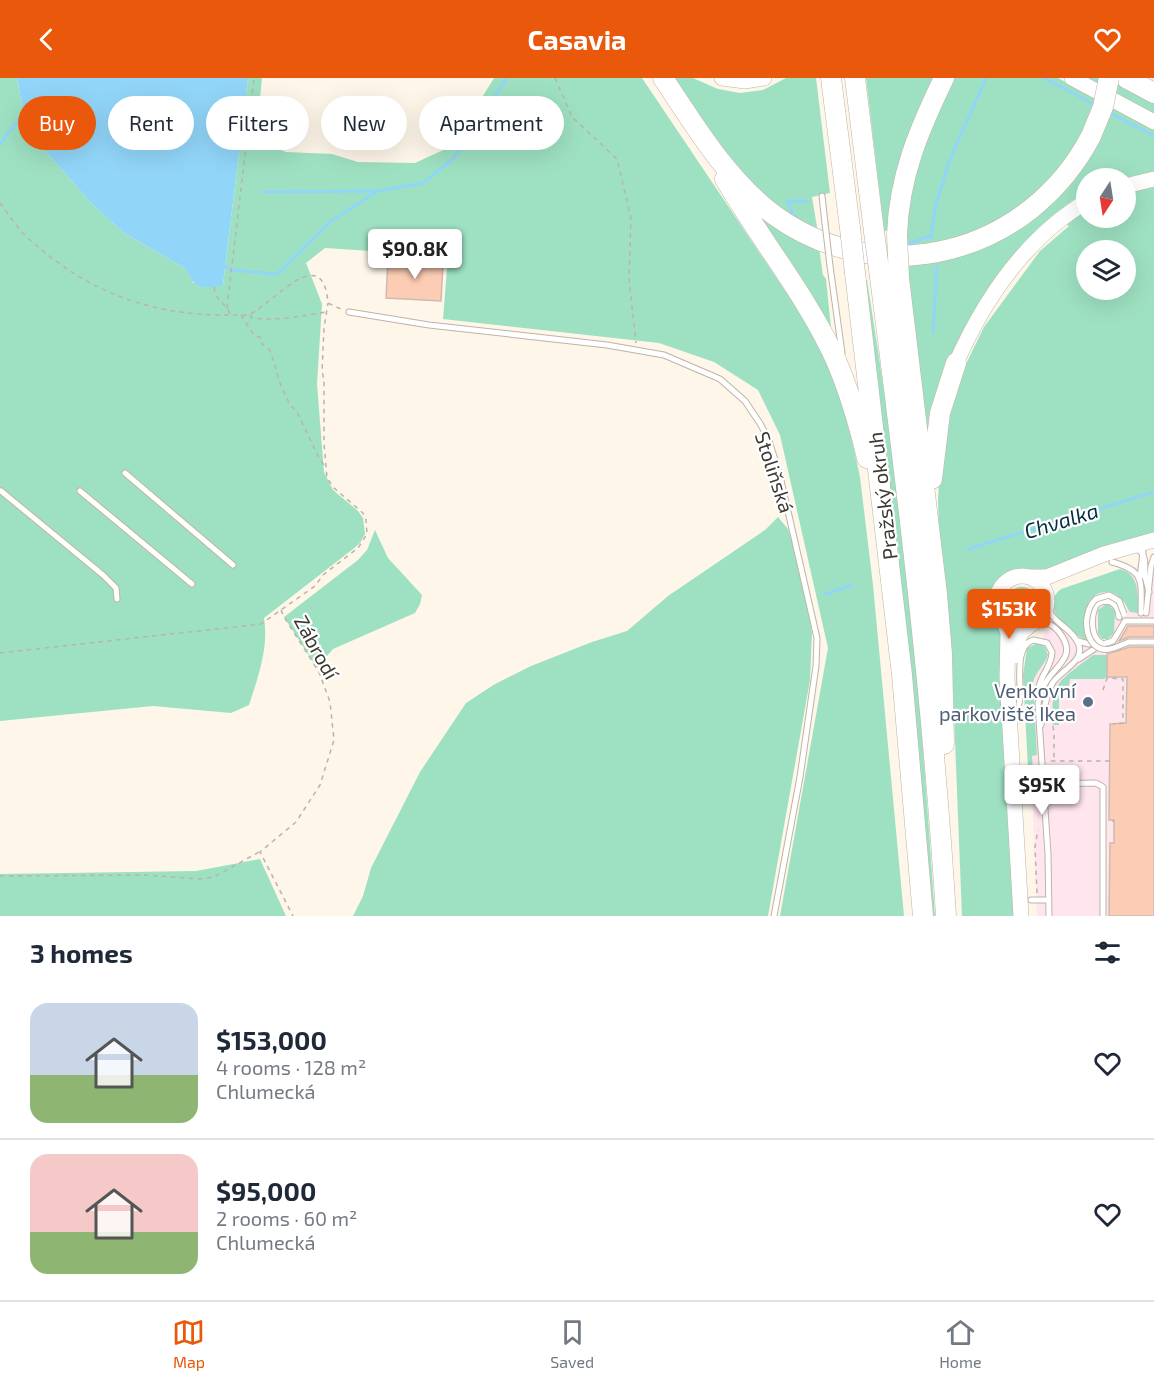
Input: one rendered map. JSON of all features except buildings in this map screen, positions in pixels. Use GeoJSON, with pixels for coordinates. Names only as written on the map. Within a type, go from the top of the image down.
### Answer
{"type":"FeatureCollection","features":[{"type":"Feature","properties":{"kind":"highway"},"geometry":{"type":"LineString","coordinates":[[663,78],[741,206],[806,305],[834,356],[862,435],[885,528]]}},
{"type":"Feature","properties":{"kind":"highway","name":"Pražský okruh"},"geometry":{"type":"LineString","coordinates":[[831,78],[907,726],[923,916]]}},
{"type":"Feature","properties":{"kind":"highway","name":"Pražský okruh"},"geometry":{"type":"LineString","coordinates":[[855,78],[874,232],[889,277],[946,916]]}},
{"type":"Feature","properties":{"kind":"highway"},"geometry":{"type":"LineString","coordinates":[[940,834],[944,716],[942,654],[929,520],[889,277],[897,235],[898,204],[907,166],[920,130],[944,78]]}},
{"type":"Feature","properties":{"kind":"highway"},"geometry":{"type":"LineString","coordinates":[[680,104],[728,169],[754,198],[796,229],[828,243],[862,253],[909,256],[972,243],[1007,227],[1034,208],[1058,185],[1074,165],[1091,136],[1103,107],[1110,78]]}},
{"type":"Feature","properties":{"kind":"highway"},"geometry":{"type":"LineString","coordinates":[[1126,78],[1154,93]]}},
{"type":"Feature","properties":{"kind":"highway"},"geometry":{"type":"LineString","coordinates":[[929,520],[940,413],[956,363]]}},
{"type":"Feature","properties":{"kind":"main road"},"geometry":{"type":"LineString","coordinates":[[722,78],[745,81],[764,78]]}},
{"type":"Feature","properties":{"kind":"main road"},"geometry":{"type":"LineString","coordinates":[[1072,78],[1154,122]]}},
{"type":"Feature","properties":{"kind":"main road"},"geometry":{"type":"LineString","coordinates":[[1136,183],[1154,179]]}},
{"type":"Feature","properties":{"kind":"main road"},"geometry":{"type":"LineString","coordinates":[[956,363],[983,311],[1018,262],[1044,234],[1076,210]]}},
{"type":"Feature","properties":{"kind":"main road"},"geometry":{"type":"LineString","coordinates":[[1031,916],[1034,900],[1019,704],[1015,680],[1016,648],[1020,634],[1042,616],[1042,591],[1047,577],[1125,547],[1154,540]]}},
{"type":"Feature","properties":{"kind":"main road"},"geometry":{"type":"LineString","coordinates":[[1021,916],[1007,678],[1008,633],[997,601],[1002,585],[1017,576],[1042,591],[1112,562],[1150,553]]}},
{"type":"Feature","properties":{"kind":"main road"},"geometry":{"type":"LineString","coordinates":[[1002,616],[1014,624],[1032,624]]}},
{"type":"Feature","properties":{"kind":"lane"},"geometry":{"type":"LineString","coordinates":[[822,196],[839,338],[850,400]]}},
{"type":"Feature","properties":{"kind":"lane","name":"Stoliňská"},"geometry":{"type":"LineString","coordinates":[[349,312],[429,325],[608,345],[664,355],[720,379],[745,401],[769,441],[779,472],[816,624],[817,638],[816,666],[800,777],[774,916]]}},
{"type":"Feature","properties":{"kind":"lane"},"geometry":{"type":"LineString","coordinates":[[125,473],[233,565]]}},
{"type":"Feature","properties":{"kind":"lane"},"geometry":{"type":"LineString","coordinates":[[1,490],[103,575],[116,588],[117,599]]}},
{"type":"Feature","properties":{"kind":"lane"},"geometry":{"type":"LineString","coordinates":[[80,491],[192,584]]}},
{"type":"Feature","properties":{"kind":"lane"},"geometry":{"type":"LineString","coordinates":[[1154,540],[1150,553],[1149,593],[1154,603]]}},
{"type":"Feature","properties":{"kind":"lane"},"geometry":{"type":"LineString","coordinates":[[1125,547],[1134,547],[1150,553]]}},
{"type":"Feature","properties":{"kind":"lane"},"geometry":{"type":"LineString","coordinates":[[1150,553],[1149,593],[1143,614],[1140,563],[1150,553]]}},
{"type":"Feature","properties":{"kind":"lane"},"geometry":{"type":"LineString","coordinates":[[1112,562],[1131,568],[1138,576],[1140,584]]}},
{"type":"Feature","properties":{"kind":"lane"},"geometry":{"type":"LineString","coordinates":[[1026,598],[1042,591],[1054,618],[1078,642],[1081,655]]}},
{"type":"Feature","properties":{"kind":"lane"},"geometry":{"type":"LineString","coordinates":[[1141,595],[1153,610]]}},
{"type":"Feature","properties":{"kind":"lane"},"geometry":{"type":"LineString","coordinates":[[1121,616],[1119,601],[1109,596],[1095,599],[1088,610],[1088,635],[1091,642],[1103,650],[1114,644],[1154,642]]}},
{"type":"Feature","properties":{"kind":"lane"},"geometry":{"type":"LineString","coordinates":[[1114,644],[1125,621],[1154,621]]}},
{"type":"Feature","properties":{"kind":"lane"},"geometry":{"type":"LineString","coordinates":[[1032,624],[1044,622],[1055,627],[1066,649],[1064,661],[1045,682],[1038,705]]}},
{"type":"Feature","properties":{"kind":"lane"},"geometry":{"type":"LineString","coordinates":[[1019,704],[1022,650],[1026,643],[1034,640],[1047,643],[1052,652],[1051,661],[1040,681],[1038,705],[1044,784],[1049,916]]}},
{"type":"Feature","properties":{"kind":"lane"},"geometry":{"type":"LineString","coordinates":[[1078,642],[1089,644]]}},
{"type":"Feature","properties":{"kind":"lane"},"geometry":{"type":"LineString","coordinates":[[1066,649],[1081,655]]}},
{"type":"Feature","properties":{"kind":"lane"},"geometry":{"type":"LineString","coordinates":[[1040,727],[1044,705],[1052,684],[1081,655],[1094,649]]}},
{"type":"Feature","properties":{"kind":"lane"},"geometry":{"type":"LineString","coordinates":[[1044,784],[1096,783],[1103,787],[1103,916]]}},
{"type":"Feature","properties":{"kind":"lane"},"geometry":{"type":"LineString","coordinates":[[1034,900],[1049,900]]}},
{"type":"Feature","properties":{"kind":"path"},"geometry":{"type":"LineString","coordinates":[[227,308],[254,78]]}},
{"type":"Feature","properties":{"kind":"path"},"geometry":{"type":"LineString","coordinates":[[555,78],[572,117],[617,159],[631,218],[629,279],[637,350]]}},
{"type":"Feature","properties":{"kind":"path"},"geometry":{"type":"LineString","coordinates":[[0,203],[27,237],[67,270],[105,292],[145,306],[188,313],[249,314],[299,278],[312,275],[320,279],[327,287],[328,303],[324,328],[322,372],[327,478],[334,488],[363,513],[367,534],[358,548],[323,575],[315,586],[261,624],[0,653]]}},
{"type":"Feature","properties":{"kind":"path"},"geometry":{"type":"LineString","coordinates":[[214,287],[219,302],[227,308],[231,315]]}},
{"type":"Feature","properties":{"kind":"path"},"geometry":{"type":"LineString","coordinates":[[328,303],[349,312]]}},
{"type":"Feature","properties":{"kind":"path"},"geometry":{"type":"LineString","coordinates":[[249,314],[252,318],[262,319],[288,318],[326,312]]}},
{"type":"Feature","properties":{"kind":"path"},"geometry":{"type":"LineString","coordinates":[[240,315],[254,335],[261,338],[262,344],[270,350],[280,383],[290,405],[297,412],[319,458],[326,466]]}},
{"type":"Feature","properties":{"kind":"path","name":"Zábrodí"},"geometry":{"type":"LineString","coordinates":[[0,876],[145,874],[199,879],[213,877],[260,852],[297,822],[320,785],[334,740],[330,702],[319,672],[281,609]]}},
{"type":"Feature","properties":{"kind":"path"},"geometry":{"type":"LineString","coordinates":[[1103,690],[1107,678],[1123,679],[1123,723],[1113,724]]}},
{"type":"Feature","properties":{"kind":"path"},"geometry":{"type":"LineString","coordinates":[[1051,714],[1051,725],[1054,732],[1054,761]]}},
{"type":"Feature","properties":{"kind":"path"},"geometry":{"type":"LineString","coordinates":[[1042,761],[1110,761]]}},
{"type":"Feature","properties":{"kind":"path"},"geometry":{"type":"LineString","coordinates":[[1034,900],[1038,824]]}},
{"type":"Feature","properties":{"kind":"path"},"geometry":{"type":"LineString","coordinates":[[260,852],[293,916]]}},
{"type":"Feature","properties":{"kind":"shaded area"},"geometry":{"type":"Polygon","coordinates":[[[1154,559],[1154,916],[1037,916],[1027,667],[1066,593],[1154,559]]]}},
{"type":"Feature","properties":{"kind":"green space"},"geometry":{"type":"Polygon","coordinates":[[[0,78],[17,78],[20,96],[18,96],[18,150],[44,150],[92,204],[124,233],[183,267],[188,271],[193,283],[223,285],[239,150],[281,150],[332,154],[358,162],[415,163],[443,150],[564,150],[564,96],[483,96],[494,78],[642,78],[796,307],[820,348],[837,385],[860,477],[873,585],[904,916],[780,916],[828,648],[780,435],[758,390],[714,362],[659,343],[443,319],[448,256],[325,248],[306,263],[322,304],[317,384],[324,472],[333,490],[363,518],[365,534],[353,549],[264,618],[264,651],[249,705],[231,713],[153,706],[0,721],[0,78]]]}},
{"type":"Feature","properties":{"kind":"green space"},"geometry":{"type":"Polygon","coordinates":[[[248,78],[262,78],[260,96],[246,96],[248,78]]]}},
{"type":"Feature","properties":{"kind":"green space"},"geometry":{"type":"Polygon","coordinates":[[[670,78],[693,78],[718,89],[740,93],[763,90],[786,78],[816,78],[830,193],[812,197],[818,233],[788,216],[745,179],[670,78]]]}},
{"type":"Feature","properties":{"kind":"green space"},"geometry":{"type":"Polygon","coordinates":[[[866,78],[936,78],[890,230],[884,231],[866,78]]]}},
{"type":"Feature","properties":{"kind":"green space"},"geometry":{"type":"Polygon","coordinates":[[[952,78],[1058,78],[1154,129],[1154,172],[1136,176],[1136,168],[1082,168],[1100,140],[1084,133],[1038,196],[973,236],[906,250],[909,182],[952,78]]]}},
{"type":"Feature","properties":{"kind":"green space"},"geometry":{"type":"Polygon","coordinates":[[[1086,78],[1117,78],[1154,98],[1154,114],[1086,78]]]}},
{"type":"Feature","properties":{"kind":"green space"},"geometry":{"type":"Polygon","coordinates":[[[1076,176],[1076,199],[1042,225],[1022,246],[985,293],[970,318],[947,367],[928,429],[925,429],[906,264],[955,256],[996,242],[1033,219],[1076,176]]]}},
{"type":"Feature","properties":{"kind":"green space"},"geometry":{"type":"Polygon","coordinates":[[[1154,187],[1154,535],[1039,573],[1022,570],[1010,573],[997,584],[992,598],[993,613],[1001,626],[1015,916],[962,916],[952,666],[939,537],[938,499],[941,453],[949,411],[966,364],[984,327],[1040,251],[1069,226],[1066,224],[1076,217],[1076,228],[1136,228],[1136,191],[1154,187]]]}},
{"type":"Feature","properties":{"kind":"green space"},"geometry":{"type":"Polygon","coordinates":[[[752,205],[819,248],[823,275],[826,279],[831,328],[752,205]]]}},
{"type":"Feature","properties":{"kind":"green space"},"geometry":{"type":"Polygon","coordinates":[[[864,280],[867,280],[873,316],[903,532],[919,698],[935,916],[930,916],[864,280]]]}},
{"type":"Feature","properties":{"kind":"green space"},"geometry":{"type":"Polygon","coordinates":[[[778,517],[788,529],[803,577],[812,633],[810,680],[768,916],[353,916],[363,896],[371,868],[420,772],[466,703],[495,684],[531,666],[627,631],[668,596],[765,530],[778,517]]]}},
{"type":"Feature","properties":{"kind":"green space"},"geometry":{"type":"Polygon","coordinates":[[[375,530],[388,558],[422,595],[420,604],[415,613],[333,649],[317,668],[284,617],[358,560],[367,550],[375,530]]]}},
{"type":"Feature","properties":{"kind":"green space"},"geometry":{"type":"Polygon","coordinates":[[[1120,569],[1127,572],[1134,581],[1138,593],[1138,613],[1130,612],[1123,600],[1113,593],[1106,592],[1098,594],[1088,603],[1084,618],[1087,640],[1065,626],[1059,619],[1053,603],[1061,589],[1120,569]]]}},
{"type":"Feature","properties":{"kind":"green space"},"geometry":{"type":"Polygon","coordinates":[[[1022,587],[1028,588],[1036,596],[1036,608],[1028,616],[1022,617],[1016,616],[1008,608],[1007,602],[1008,596],[1016,588],[1022,587]]]}},
{"type":"Feature","properties":{"kind":"green space"},"geometry":{"type":"Polygon","coordinates":[[[1109,605],[1115,611],[1114,633],[1108,639],[1102,639],[1098,633],[1098,610],[1109,605]]]}},
{"type":"Feature","properties":{"kind":"green space"},"geometry":{"type":"Polygon","coordinates":[[[1038,643],[1045,647],[1048,655],[1033,683],[1037,755],[1032,756],[1035,798],[1029,787],[1023,675],[1027,648],[1038,643]]]}},
{"type":"Feature","properties":{"kind":"green space"},"geometry":{"type":"Polygon","coordinates":[[[1093,655],[1107,655],[1107,677],[1104,679],[1070,679],[1069,686],[1063,686],[1059,691],[1059,725],[1053,725],[1053,699],[1060,683],[1093,655]]]}},
{"type":"Feature","properties":{"kind":"green space"},"geometry":{"type":"Polygon","coordinates":[[[260,859],[286,916],[0,916],[0,874],[196,871],[260,859]]]}},
{"type":"Feature","properties":{"kind":"water"},"geometry":{"type":"Polygon","coordinates":[[[17,78],[248,78],[246,96],[206,96],[206,150],[239,150],[223,285],[201,287],[197,285],[183,267],[124,233],[92,204],[44,150],[96,150],[96,96],[20,96],[17,78]]]}},
{"type":"Feature","properties":{"kind":"waterway"},"geometry":{"type":"LineString","coordinates":[[262,192],[378,191],[423,183],[453,159],[507,78]]}},
{"type":"Feature","properties":{"kind":"waterway"},"geometry":{"type":"LineString","coordinates":[[931,238],[936,204],[949,162],[986,78]]}},
{"type":"Feature","properties":{"kind":"waterway"},"geometry":{"type":"LineString","coordinates":[[1044,78],[1097,106]]}},
{"type":"Feature","properties":{"kind":"waterway"},"geometry":{"type":"LineString","coordinates":[[1108,112],[1154,136]]}},
{"type":"Feature","properties":{"kind":"waterway"},"geometry":{"type":"LineString","coordinates":[[0,144],[18,121]]}},
{"type":"Feature","properties":{"kind":"waterway"},"geometry":{"type":"LineString","coordinates":[[223,265],[231,270],[277,274],[331,221],[378,191]]}},
{"type":"Feature","properties":{"kind":"waterway"},"geometry":{"type":"LineString","coordinates":[[796,217],[792,214],[788,201],[807,201]]}},
{"type":"Feature","properties":{"kind":"waterway"},"geometry":{"type":"LineString","coordinates":[[905,245],[932,235]]}},
{"type":"Feature","properties":{"kind":"waterway"},"geometry":{"type":"LineString","coordinates":[[933,332],[937,266]]}},
{"type":"Feature","properties":{"kind":"waterway","name":"Chvalka"},"geometry":{"type":"LineString","coordinates":[[968,549],[1154,492]]}},
{"type":"Feature","properties":{"kind":"waterway","name":"Chvalka"},"geometry":{"type":"LineString","coordinates":[[826,594],[852,585]]}},
{"type":"Feature","properties":{"kind":"place","name":"Venkovní parkoviště Ikea"},"geometry":{"type":"Point","coordinates":[1088,702]}}]}
